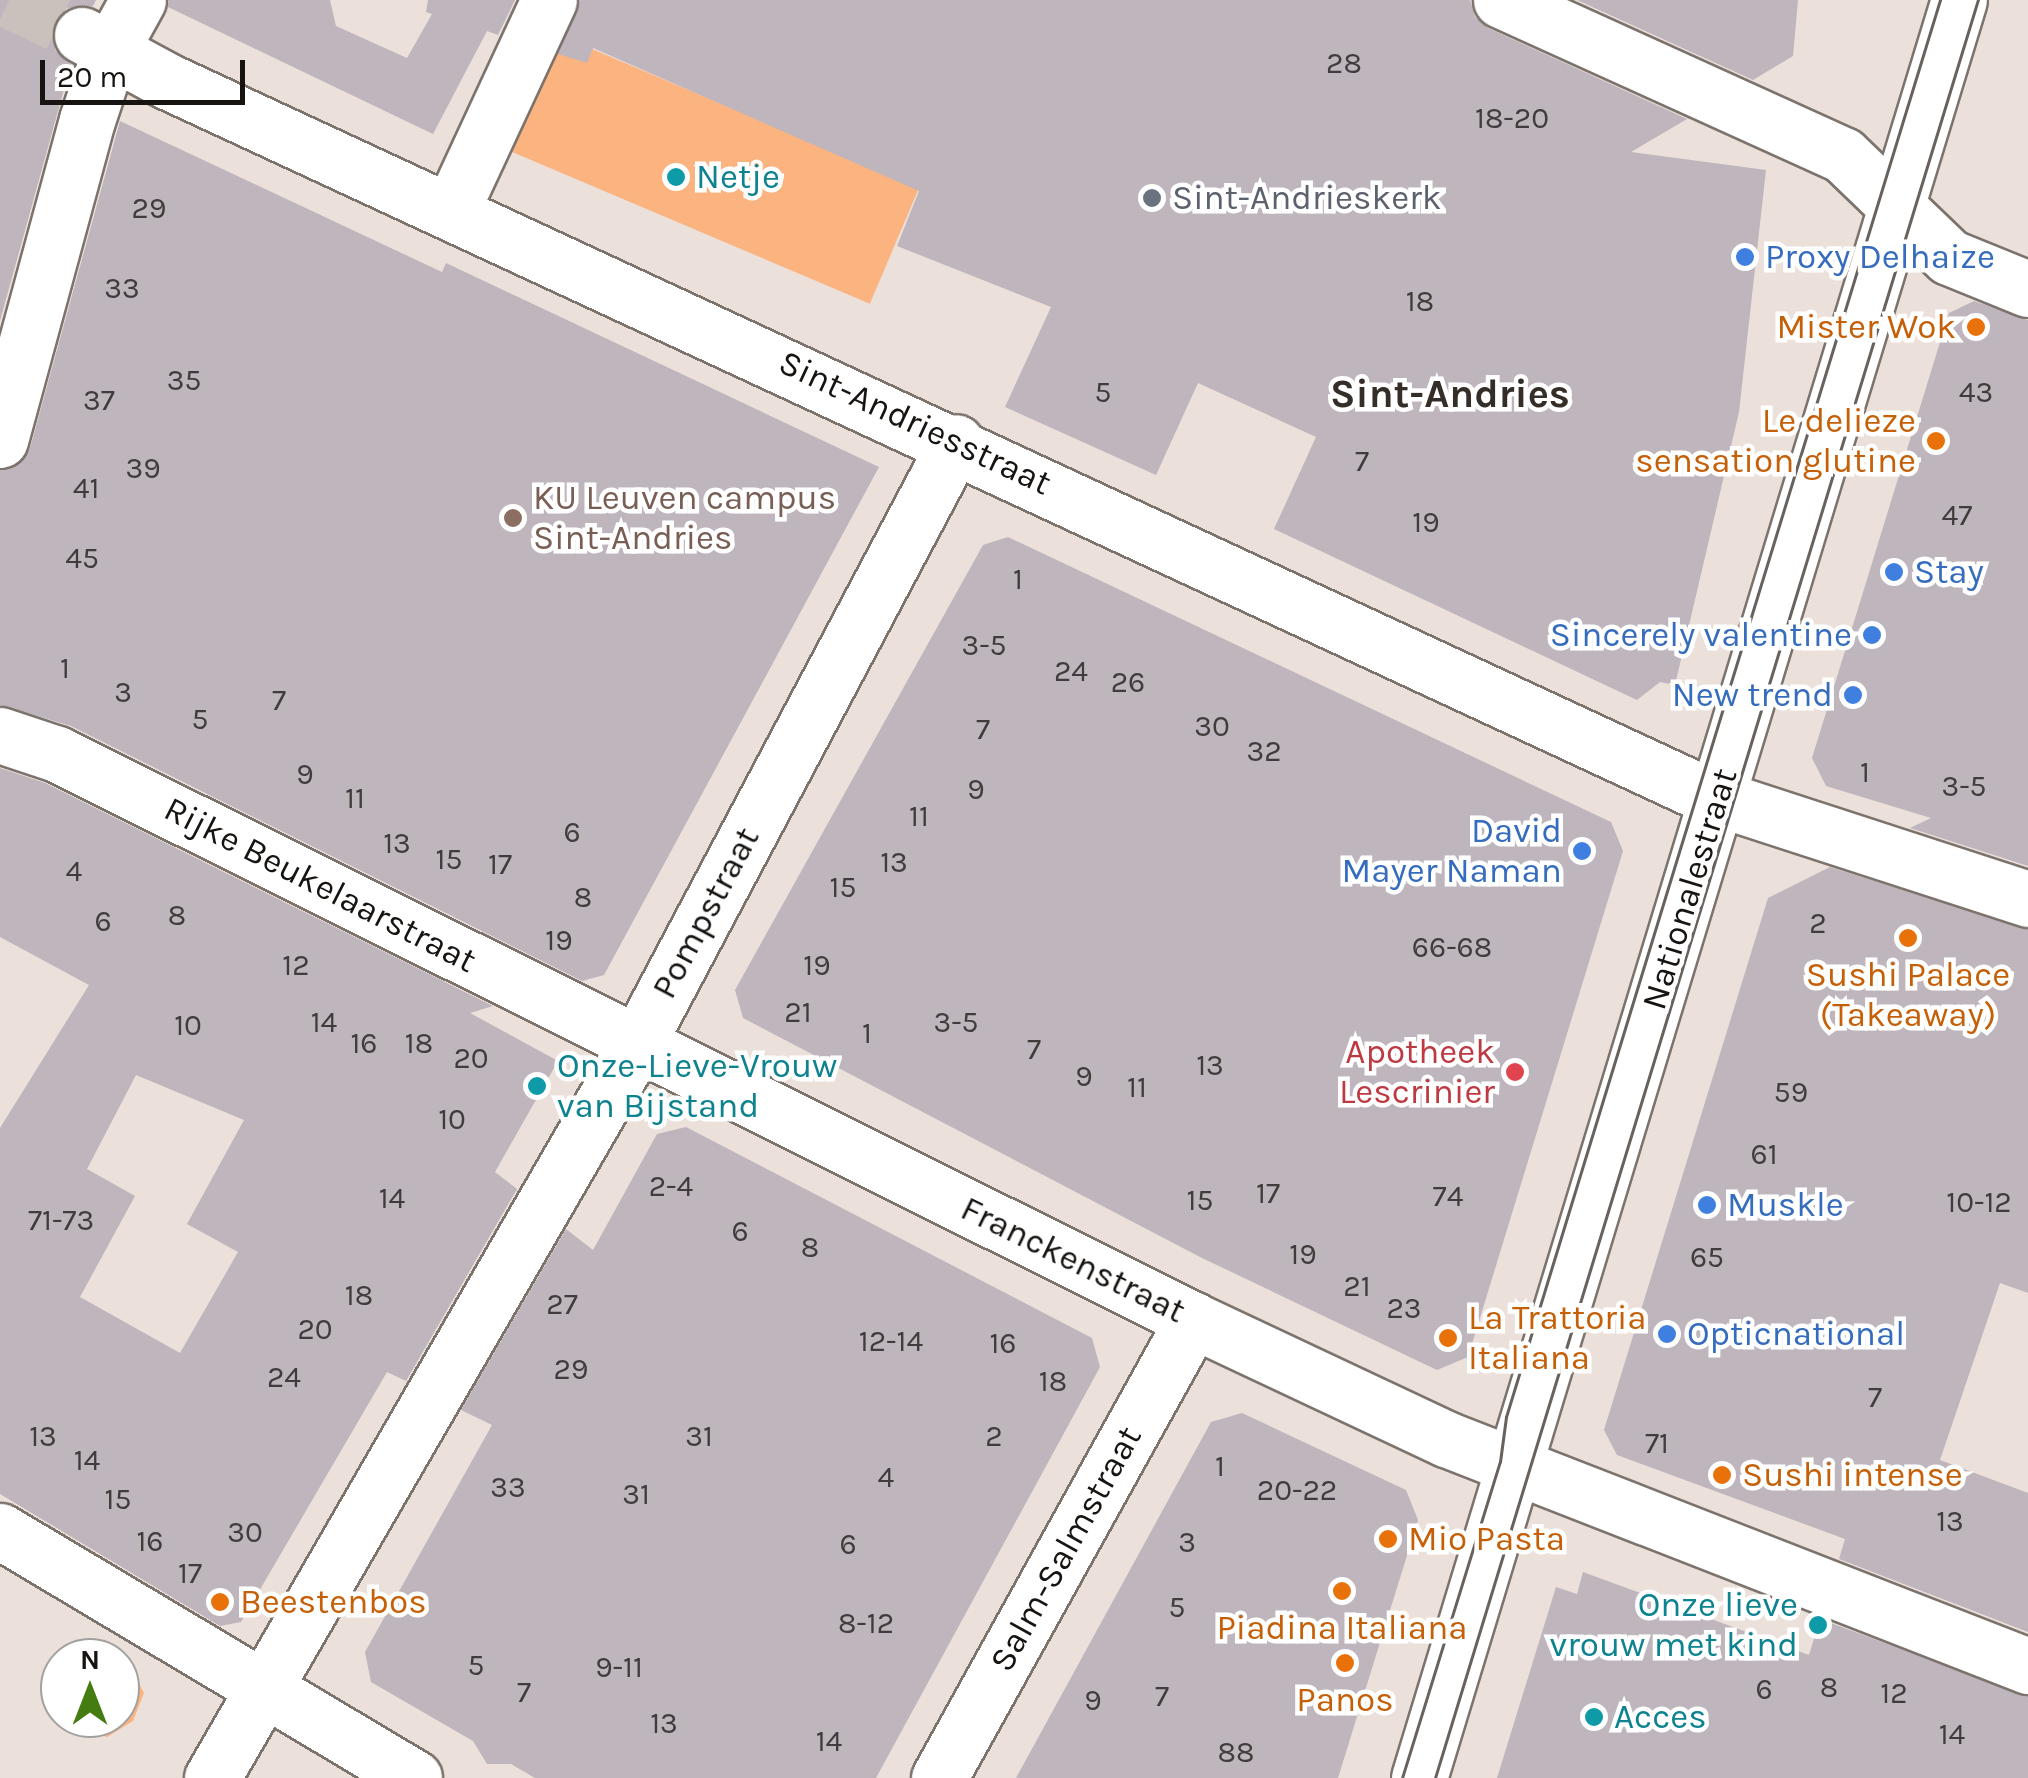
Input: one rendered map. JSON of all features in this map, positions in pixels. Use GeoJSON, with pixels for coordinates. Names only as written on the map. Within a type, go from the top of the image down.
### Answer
{"type":"FeatureCollection","features":[{"type":"Feature","properties":{"kind":"street"},"geometry":{"type":"LineString","coordinates":[[0,440],[96,43],[138,0]]}},
{"type":"Feature","properties":{"kind":"street"},"geometry":{"type":"LineString","coordinates":[[452,209],[550,0]]}},
{"type":"Feature","properties":{"kind":"street"},"geometry":{"type":"LineString","coordinates":[[1502,0],[1843,155],[1899,202],[1950,257],[2028,289]]}},
{"type":"Feature","properties":{"kind":"street","name":"Nationalestraat"},"geometry":{"type":"LineString","coordinates":[[1419,1778],[1958,0]]}},
{"type":"Feature","properties":{"kind":"street","name":"Sint-Andriesstraat"},"geometry":{"type":"LineString","coordinates":[[96,43],[1718,800],[2028,899]]}},
{"type":"Feature","properties":{"kind":"street","name":"Pompstraat"},"geometry":{"type":"LineString","coordinates":[[212,1778],[637,1044],[956,442]]}},
{"type":"Feature","properties":{"kind":"street","name":"Rijke Beukelaarstraat"},"geometry":{"type":"LineString","coordinates":[[0,736],[57,754],[637,1044]]}},
{"type":"Feature","properties":{"kind":"street","name":"Franckenstraat"},"geometry":{"type":"LineString","coordinates":[[637,1044],[1193,1320],[1514,1467],[2028,1666]]}},
{"type":"Feature","properties":{"kind":"street","name":"Salm-Salmstraat"},"geometry":{"type":"LineString","coordinates":[[939,1778],[1193,1320]]}},
{"type":"Feature","properties":{"kind":"street"},"geometry":{"type":"LineString","coordinates":[[0,1531],[414,1778]]}},
{"type":"Feature","properties":{"kind":"shaded area"},"geometry":{"type":"Polygon","coordinates":[[[538,26],[919,188],[870,304],[489,142],[538,26]]]}},
{"type":"Feature","properties":{"kind":"building"},"geometry":{"type":"Polygon","coordinates":[[[0,0],[96,0],[93,6],[67,8],[54,21],[55,50],[71,64],[0,321],[0,0]]]}},
{"type":"Feature","properties":{"kind":"building"},"geometry":{"type":"Polygon","coordinates":[[[169,0],[330,0],[336,26],[407,58],[432,14],[426,12],[428,0],[515,0],[498,35],[487,31],[433,134],[168,7],[169,0]]]}},
{"type":"Feature","properties":{"kind":"building"},"geometry":{"type":"Polygon","coordinates":[[[580,0],[1470,0],[1475,17],[1488,28],[1687,119],[1631,152],[1766,170],[1739,412],[1675,685],[1660,682],[1637,700],[1274,529],[1316,437],[1198,383],[1156,475],[1005,407],[1051,307],[897,246],[919,191],[593,48],[587,63],[558,54],[580,0]]]}},
{"type":"Feature","properties":{"kind":"building"},"geometry":{"type":"Polygon","coordinates":[[[1577,0],[1798,0],[1793,56],[1753,80],[1577,0]]]}},
{"type":"Feature","properties":{"kind":"building"},"geometry":{"type":"Polygon","coordinates":[[[120,121],[442,272],[446,263],[879,467],[604,975],[582,981],[71,726],[0,705],[0,470],[21,463],[30,448],[120,121]]]}},
{"type":"Feature","properties":{"kind":"building"},"geometry":{"type":"Polygon","coordinates":[[[1974,301],[2028,320],[2028,866],[1910,828],[1931,818],[1826,786],[1812,758],[1949,313],[1974,301]]]}},
{"type":"Feature","properties":{"kind":"building"},"geometry":{"type":"Polygon","coordinates":[[[1008,537],[1611,822],[1623,851],[1468,1357],[1437,1370],[1200,1257],[743,1018],[735,990],[983,545],[1008,537]]]}},
{"type":"Feature","properties":{"kind":"building"},"geometry":{"type":"Polygon","coordinates":[[[0,768],[45,783],[493,1006],[470,1013],[558,1061],[495,1172],[517,1189],[406,1381],[387,1372],[241,1622],[220,1626],[0,1494],[0,1128],[89,985],[0,937],[0,768]],[[136,1075],[87,1169],[135,1196],[80,1297],[180,1353],[238,1252],[187,1224],[244,1120],[136,1075]]]}},
{"type":"Feature","properties":{"kind":"building"},"geometry":{"type":"Polygon","coordinates":[[[1830,867],[2028,929],[2028,1293],[2000,1283],[1940,1460],[2028,1493],[2028,1632],[1839,1559],[1845,1539],[1617,1455],[1604,1430],[1768,898],[1830,867]]]}},
{"type":"Feature","properties":{"kind":"building"},"geometry":{"type":"Polygon","coordinates":[[[686,1127],[1092,1338],[1100,1367],[876,1778],[535,1778],[511,1764],[487,1764],[473,1741],[371,1682],[365,1652],[492,1425],[461,1410],[566,1229],[593,1250],[657,1134],[686,1127]]]}},
{"type":"Feature","properties":{"kind":"building"},"geometry":{"type":"Polygon","coordinates":[[[1242,1413],[1406,1490],[1418,1520],[1338,1778],[1016,1778],[1211,1422],[1242,1413]]]}},
{"type":"Feature","properties":{"kind":"building"},"geometry":{"type":"Polygon","coordinates":[[[1583,1572],[1809,1655],[1820,1619],[2028,1696],[2028,1778],[1497,1778],[1556,1587],[1577,1594],[1583,1572]]]}},
{"type":"Feature","properties":{"kind":"tunnel"},"geometry":{"type":"LineString","coordinates":[[9,0],[82,35]]}},
{"type":"Feature","properties":{"kind":"tram line"},"geometry":{"type":"LineString","coordinates":[[1402,1778],[1500,1462],[1506,1417],[1940,0]]}},
{"type":"Feature","properties":{"kind":"tram line"},"geometry":{"type":"LineString","coordinates":[[1435,1778],[1978,0]]}},
{"type":"Feature","properties":{"kind":"place","name":"Netje"},"geometry":{"type":"Point","coordinates":[676,177]}},
{"type":"Feature","properties":{"kind":"place","name":"Sint-Andrieskerk"},"geometry":{"type":"Point","coordinates":[1152,198]}},
{"type":"Feature","properties":{"kind":"place","name":"Proxy Delhaize"},"geometry":{"type":"Point","coordinates":[1745,257]}},
{"type":"Feature","properties":{"kind":"place","name":"Mister Wok"},"geometry":{"type":"Point","coordinates":[1976,327]}},
{"type":"Feature","properties":{"kind":"place","name":"Le delieze sensation glutine"},"geometry":{"type":"Point","coordinates":[1936,441]}},
{"type":"Feature","properties":{"kind":"place","name":"KU Leuven campus Sint-Andries"},"geometry":{"type":"Point","coordinates":[513,518]}},
{"type":"Feature","properties":{"kind":"place","name":"Stay"},"geometry":{"type":"Point","coordinates":[1894,572]}},
{"type":"Feature","properties":{"kind":"place","name":"Sincerely valentine"},"geometry":{"type":"Point","coordinates":[1872,635]}},
{"type":"Feature","properties":{"kind":"place","name":"New trend"},"geometry":{"type":"Point","coordinates":[1853,695]}},
{"type":"Feature","properties":{"kind":"place","name":"David Mayer Naman"},"geometry":{"type":"Point","coordinates":[1582,851]}},
{"type":"Feature","properties":{"kind":"place","name":"Sushi Palace (Takeaway)"},"geometry":{"type":"Point","coordinates":[1908,938]}},
{"type":"Feature","properties":{"kind":"place","name":"Apotheek Lescrinier"},"geometry":{"type":"Point","coordinates":[1515,1072]}},
{"type":"Feature","properties":{"kind":"place","name":"Onze-Lieve-Vrouw van Bijstand"},"geometry":{"type":"Point","coordinates":[537,1086]}},
{"type":"Feature","properties":{"kind":"place","name":"Muskle"},"geometry":{"type":"Point","coordinates":[1707,1205]}},
{"type":"Feature","properties":{"kind":"place","name":"Opticnational"},"geometry":{"type":"Point","coordinates":[1667,1334]}},
{"type":"Feature","properties":{"kind":"place","name":"La Trattoria Italiana"},"geometry":{"type":"Point","coordinates":[1448,1338]}},
{"type":"Feature","properties":{"kind":"place","name":"Sushi intense"},"geometry":{"type":"Point","coordinates":[1722,1475]}},
{"type":"Feature","properties":{"kind":"place","name":"Mio Pasta"},"geometry":{"type":"Point","coordinates":[1388,1539]}},
{"type":"Feature","properties":{"kind":"place","name":"Piadina Italiana"},"geometry":{"type":"Point","coordinates":[1342,1591]}},
{"type":"Feature","properties":{"kind":"place","name":"Beestenbos"},"geometry":{"type":"Point","coordinates":[220,1602]}},
{"type":"Feature","properties":{"kind":"place","name":"Onze lieve vrouw met kind"},"geometry":{"type":"Point","coordinates":[1818,1625]}},
{"type":"Feature","properties":{"kind":"place","name":"Panos"},"geometry":{"type":"Point","coordinates":[1345,1663]}},
{"type":"Feature","properties":{"kind":"place","name":"Acces"},"geometry":{"type":"Point","coordinates":[1594,1717]}},
{"type":"Feature","properties":{"kind":"district","name":"Sint-Andries"},"geometry":{"type":"Point","coordinates":[1450,394]}}]}
